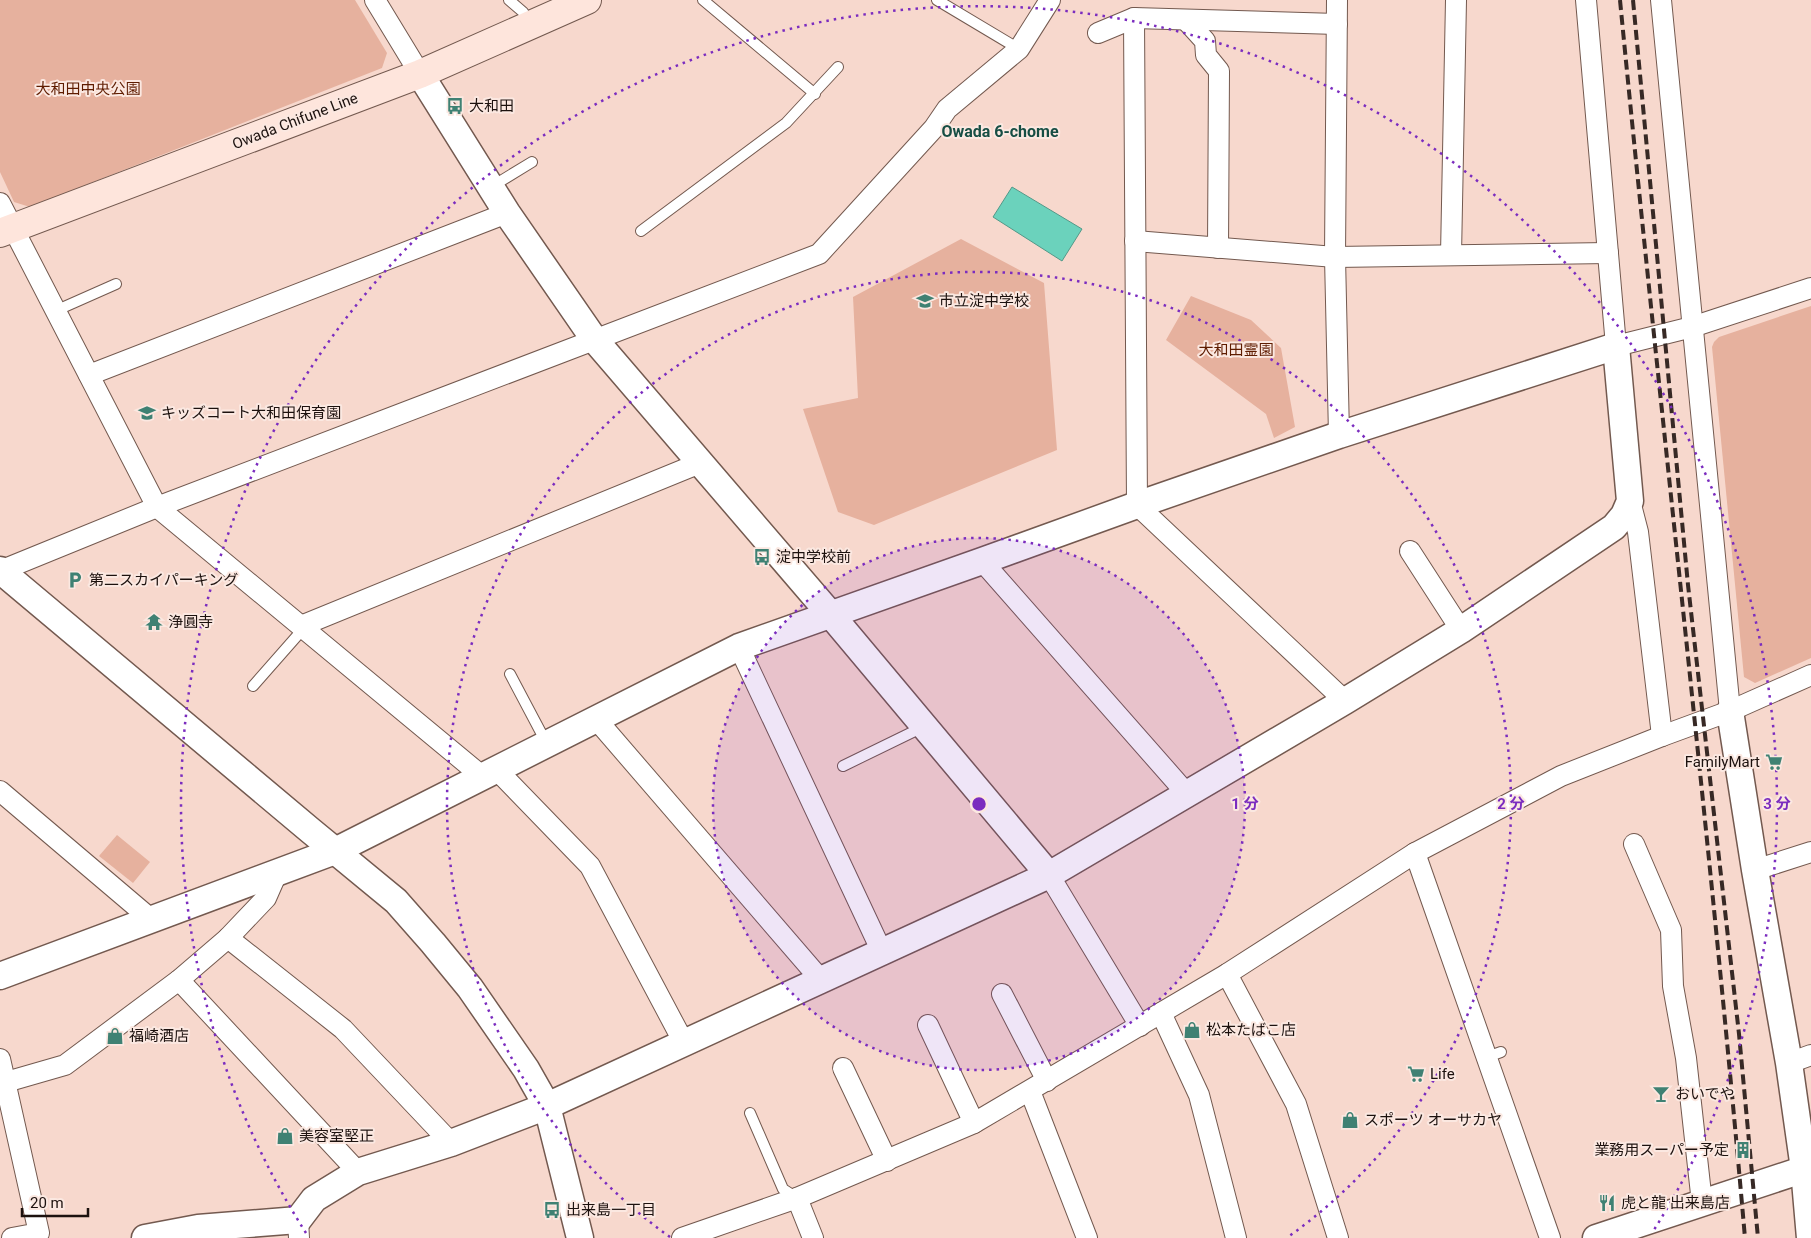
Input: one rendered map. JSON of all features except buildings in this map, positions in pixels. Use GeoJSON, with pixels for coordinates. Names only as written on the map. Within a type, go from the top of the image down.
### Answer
{"type":"FeatureCollection","features":[{"type":"Feature","properties":{"kind":"main road","name":"Owada Chifune Line"},"geometry":{"type":"LineString","coordinates":[[6,231],[420,74],[587,0]]}},
{"type":"Feature","properties":{"kind":"street"},"geometry":{"type":"LineString","coordinates":[[375,0],[507,213],[594,340],[831,615],[1049,875],[1140,1026]]}},
{"type":"Feature","properties":{"kind":"street"},"geometry":{"type":"LineString","coordinates":[[580,1238],[548,1106],[526,1069],[470,988],[433,942],[396,901],[0,570],[157,507],[819,254],[934,128],[947,109],[1019,49],[1050,0]]}},
{"type":"Feature","properties":{"kind":"street"},"geometry":{"type":"LineString","coordinates":[[1337,0],[1335,257],[1339,435]]}},
{"type":"Feature","properties":{"kind":"street"},"geometry":{"type":"LineString","coordinates":[[1451,255],[1456,0]]}},
{"type":"Feature","properties":{"kind":"street"},"geometry":{"type":"LineString","coordinates":[[1586,0],[1630,501],[1638,532],[1662,736]]}},
{"type":"Feature","properties":{"kind":"street"},"geometry":{"type":"LineString","coordinates":[[1661,0],[1730,711],[1755,870],[1800,1059],[1808,1168],[1810,1238]]}},
{"type":"Feature","properties":{"kind":"street"},"geometry":{"type":"LineString","coordinates":[[1098,33],[1134,18],[1337,24]]}},
{"type":"Feature","properties":{"kind":"street"},"geometry":{"type":"LineString","coordinates":[[1134,18],[1137,505],[1345,701]]}},
{"type":"Feature","properties":{"kind":"street"},"geometry":{"type":"LineString","coordinates":[[1186,20],[1205,41],[1206,55],[1219,71],[1218,248]]}},
{"type":"Feature","properties":{"kind":"street"},"geometry":{"type":"LineString","coordinates":[[0,203],[6,231],[56,311],[157,507],[303,627],[490,773],[590,866],[684,1043]]}},
{"type":"Feature","properties":{"kind":"street"},"geometry":{"type":"LineString","coordinates":[[89,375],[507,213]]}},
{"type":"Feature","properties":{"kind":"street"},"geometry":{"type":"LineString","coordinates":[[1135,241],[1335,257],[1608,253]]}},
{"type":"Feature","properties":{"kind":"street"},"geometry":{"type":"LineString","coordinates":[[0,976],[335,851],[739,647],[1339,435],[1616,346],[1692,327],[1811,288]]}},
{"type":"Feature","properties":{"kind":"street"},"geometry":{"type":"LineString","coordinates":[[303,627],[700,463]]}},
{"type":"Feature","properties":{"kind":"street"},"geometry":{"type":"LineString","coordinates":[[144,1238],[198,1228],[298,1229],[314,1199],[358,1172],[451,1143],[548,1106],[1049,875],[1345,701],[1461,630],[1614,526],[1624,515],[1630,501]]}},
{"type":"Feature","properties":{"kind":"street"},"geometry":{"type":"LineString","coordinates":[[1410,551],[1461,630]]}},
{"type":"Feature","properties":{"kind":"street"},"geometry":{"type":"LineString","coordinates":[[982,561],[1187,794]]}},
{"type":"Feature","properties":{"kind":"street"},"geometry":{"type":"LineString","coordinates":[[739,647],[882,952]]}},
{"type":"Feature","properties":{"kind":"street"},"geometry":{"type":"LineString","coordinates":[[682,1238],[797,1198],[974,1123],[1226,974],[1415,853],[1561,776],[1730,711],[1811,675]]}},
{"type":"Feature","properties":{"kind":"street"},"geometry":{"type":"LineString","coordinates":[[596,719],[821,980]]}},
{"type":"Feature","properties":{"kind":"street"},"geometry":{"type":"LineString","coordinates":[[0,791],[152,920]]}},
{"type":"Feature","properties":{"kind":"street"},"geometry":{"type":"LineString","coordinates":[[1634,844],[1671,930],[1673,986],[1686,1058],[1702,1203]]}},
{"type":"Feature","properties":{"kind":"street"},"geometry":{"type":"LineString","coordinates":[[1755,870],[1811,852]]}},
{"type":"Feature","properties":{"kind":"street"},"geometry":{"type":"LineString","coordinates":[[1415,853],[1495,1062],[1550,1238]]}},
{"type":"Feature","properties":{"kind":"street"},"geometry":{"type":"LineString","coordinates":[[6,1082],[65,1065],[179,980],[228,938],[266,898],[277,873]]}},
{"type":"Feature","properties":{"kind":"street"},"geometry":{"type":"LineString","coordinates":[[228,938],[343,1029],[451,1143]]}},
{"type":"Feature","properties":{"kind":"street"},"geometry":{"type":"LineString","coordinates":[[1226,974],[1296,1104],[1338,1238]]}},
{"type":"Feature","properties":{"kind":"street"},"geometry":{"type":"LineString","coordinates":[[179,980],[358,1172]]}},
{"type":"Feature","properties":{"kind":"street"},"geometry":{"type":"LineString","coordinates":[[1002,994],[1047,1081]]}},
{"type":"Feature","properties":{"kind":"street"},"geometry":{"type":"LineString","coordinates":[[1161,1013],[1199,1095],[1236,1238]]}},
{"type":"Feature","properties":{"kind":"street"},"geometry":{"type":"LineString","coordinates":[[928,1025],[974,1123]]}},
{"type":"Feature","properties":{"kind":"street"},"geometry":{"type":"LineString","coordinates":[[0,1059],[38,1233],[12,1238]]}},
{"type":"Feature","properties":{"kind":"street"},"geometry":{"type":"LineString","coordinates":[[843,1068],[887,1161]]}},
{"type":"Feature","properties":{"kind":"street"},"geometry":{"type":"LineString","coordinates":[[1030,1091],[1087,1238]]}},
{"type":"Feature","properties":{"kind":"street"},"geometry":{"type":"LineString","coordinates":[[1596,1238],[1808,1168]]}},
{"type":"Feature","properties":{"kind":"street"},"geometry":{"type":"LineString","coordinates":[[797,1198],[812,1238]]}},
{"type":"Feature","properties":{"kind":"lane"},"geometry":{"type":"LineString","coordinates":[[509,0],[523,12],[531,25]]}},
{"type":"Feature","properties":{"kind":"lane"},"geometry":{"type":"LineString","coordinates":[[703,0],[815,94]]}},
{"type":"Feature","properties":{"kind":"lane"},"geometry":{"type":"LineString","coordinates":[[937,0],[1019,49]]}},
{"type":"Feature","properties":{"kind":"lane"},"geometry":{"type":"LineString","coordinates":[[642,231],[786,123],[815,94],[838,67]]}},
{"type":"Feature","properties":{"kind":"lane"},"geometry":{"type":"LineString","coordinates":[[491,187],[532,162]]}},
{"type":"Feature","properties":{"kind":"lane"},"geometry":{"type":"LineString","coordinates":[[56,311],[116,284]]}},
{"type":"Feature","properties":{"kind":"lane"},"geometry":{"type":"LineString","coordinates":[[253,686],[303,627]]}},
{"type":"Feature","properties":{"kind":"lane"},"geometry":{"type":"LineString","coordinates":[[510,674],[547,744]]}},
{"type":"Feature","properties":{"kind":"lane"},"geometry":{"type":"LineString","coordinates":[[843,766],[924,727]]}},
{"type":"Feature","properties":{"kind":"lane"},"geometry":{"type":"LineString","coordinates":[[750,1113],[783,1189],[797,1198]]}},
{"type":"Feature","properties":{"kind":"green space","name":"大和田中央公園"},"geometry":{"type":"Polygon","coordinates":[[[0,0],[355,0],[387,53],[382,68],[30,207],[14,202],[0,172],[0,0]]]}},
{"type":"Feature","properties":{"kind":"green space"},"geometry":{"type":"Polygon","coordinates":[[[961,239],[1044,283],[1057,450],[874,525],[838,512],[803,409],[858,398],[853,297],[961,239]]]}},
{"type":"Feature","properties":{"kind":"green space","name":"大和田霊園"},"geometry":{"type":"Polygon","coordinates":[[[1191,296],[1251,320],[1281,348],[1295,427],[1274,438],[1266,414],[1166,340],[1191,296]]]}},
{"type":"Feature","properties":{"kind":"green space"},"geometry":{"type":"Polygon","coordinates":[[[1811,306],[1811,658],[1755,683],[1744,677],[1712,347],[1719,337],[1811,306]]]}},
{"type":"Feature","properties":{"kind":"green space"},"geometry":{"type":"Polygon","coordinates":[[[117,835],[150,862],[133,883],[99,856],[117,835]]]}},
{"type":"Feature","properties":{"kind":"water"},"geometry":{"type":"Polygon","coordinates":[[[1012,187],[1082,229],[1062,261],[993,217],[1012,187]]]}},
{"type":"Feature","properties":{"kind":"railway"},"geometry":{"type":"LineString","coordinates":[[1620,0],[1716,928],[1745,1238]]}},
{"type":"Feature","properties":{"kind":"railway"},"geometry":{"type":"LineString","coordinates":[[1633,0],[1688,585],[1739,1034],[1758,1238]]}},
{"type":"Feature","properties":{"kind":"place","name":"大和田"},"geometry":{"type":"Point","coordinates":[455,106]}},
{"type":"Feature","properties":{"kind":"place","name":"市立淀中学校"},"geometry":{"type":"Point","coordinates":[925,301]}},
{"type":"Feature","properties":{"kind":"place","name":"キッズコート大和田保育園"},"geometry":{"type":"Point","coordinates":[147,413]}},
{"type":"Feature","properties":{"kind":"place","name":"淀中学校前"},"geometry":{"type":"Point","coordinates":[762,557]}},
{"type":"Feature","properties":{"kind":"place","name":"第二スカイパーキング"},"geometry":{"type":"Point","coordinates":[75,580]}},
{"type":"Feature","properties":{"kind":"place","name":"浄圓寺"},"geometry":{"type":"Point","coordinates":[154,622]}},
{"type":"Feature","properties":{"kind":"place","name":"FamilyMart"},"geometry":{"type":"Point","coordinates":[1774,762]}},
{"type":"Feature","properties":{"kind":"place","name":"松本たばこ店"},"geometry":{"type":"Point","coordinates":[1192,1030]}},
{"type":"Feature","properties":{"kind":"place","name":"福崎酒店"},"geometry":{"type":"Point","coordinates":[115,1036]}},
{"type":"Feature","properties":{"kind":"place","name":"Life"},"geometry":{"type":"Point","coordinates":[1416,1074]}},
{"type":"Feature","properties":{"kind":"place","name":"おいでや"},"geometry":{"type":"Point","coordinates":[1661,1094]}},
{"type":"Feature","properties":{"kind":"place","name":"スポーツ オーサカヤ"},"geometry":{"type":"Point","coordinates":[1350,1120]}},
{"type":"Feature","properties":{"kind":"place","name":"美容室堅正"},"geometry":{"type":"Point","coordinates":[285,1136]}},
{"type":"Feature","properties":{"kind":"place","name":"業務用スーパー予定"},"geometry":{"type":"Point","coordinates":[1743,1150]}},
{"type":"Feature","properties":{"kind":"place","name":"虎と龍 出来島店"},"geometry":{"type":"Point","coordinates":[1607,1203]}},
{"type":"Feature","properties":{"kind":"place","name":"出来島一丁目"},"geometry":{"type":"Point","coordinates":[552,1210]}},
{"type":"Feature","properties":{"kind":"district","name":"Owada 6-chome"},"geometry":{"type":"Point","coordinates":[1000,131]}}]}
